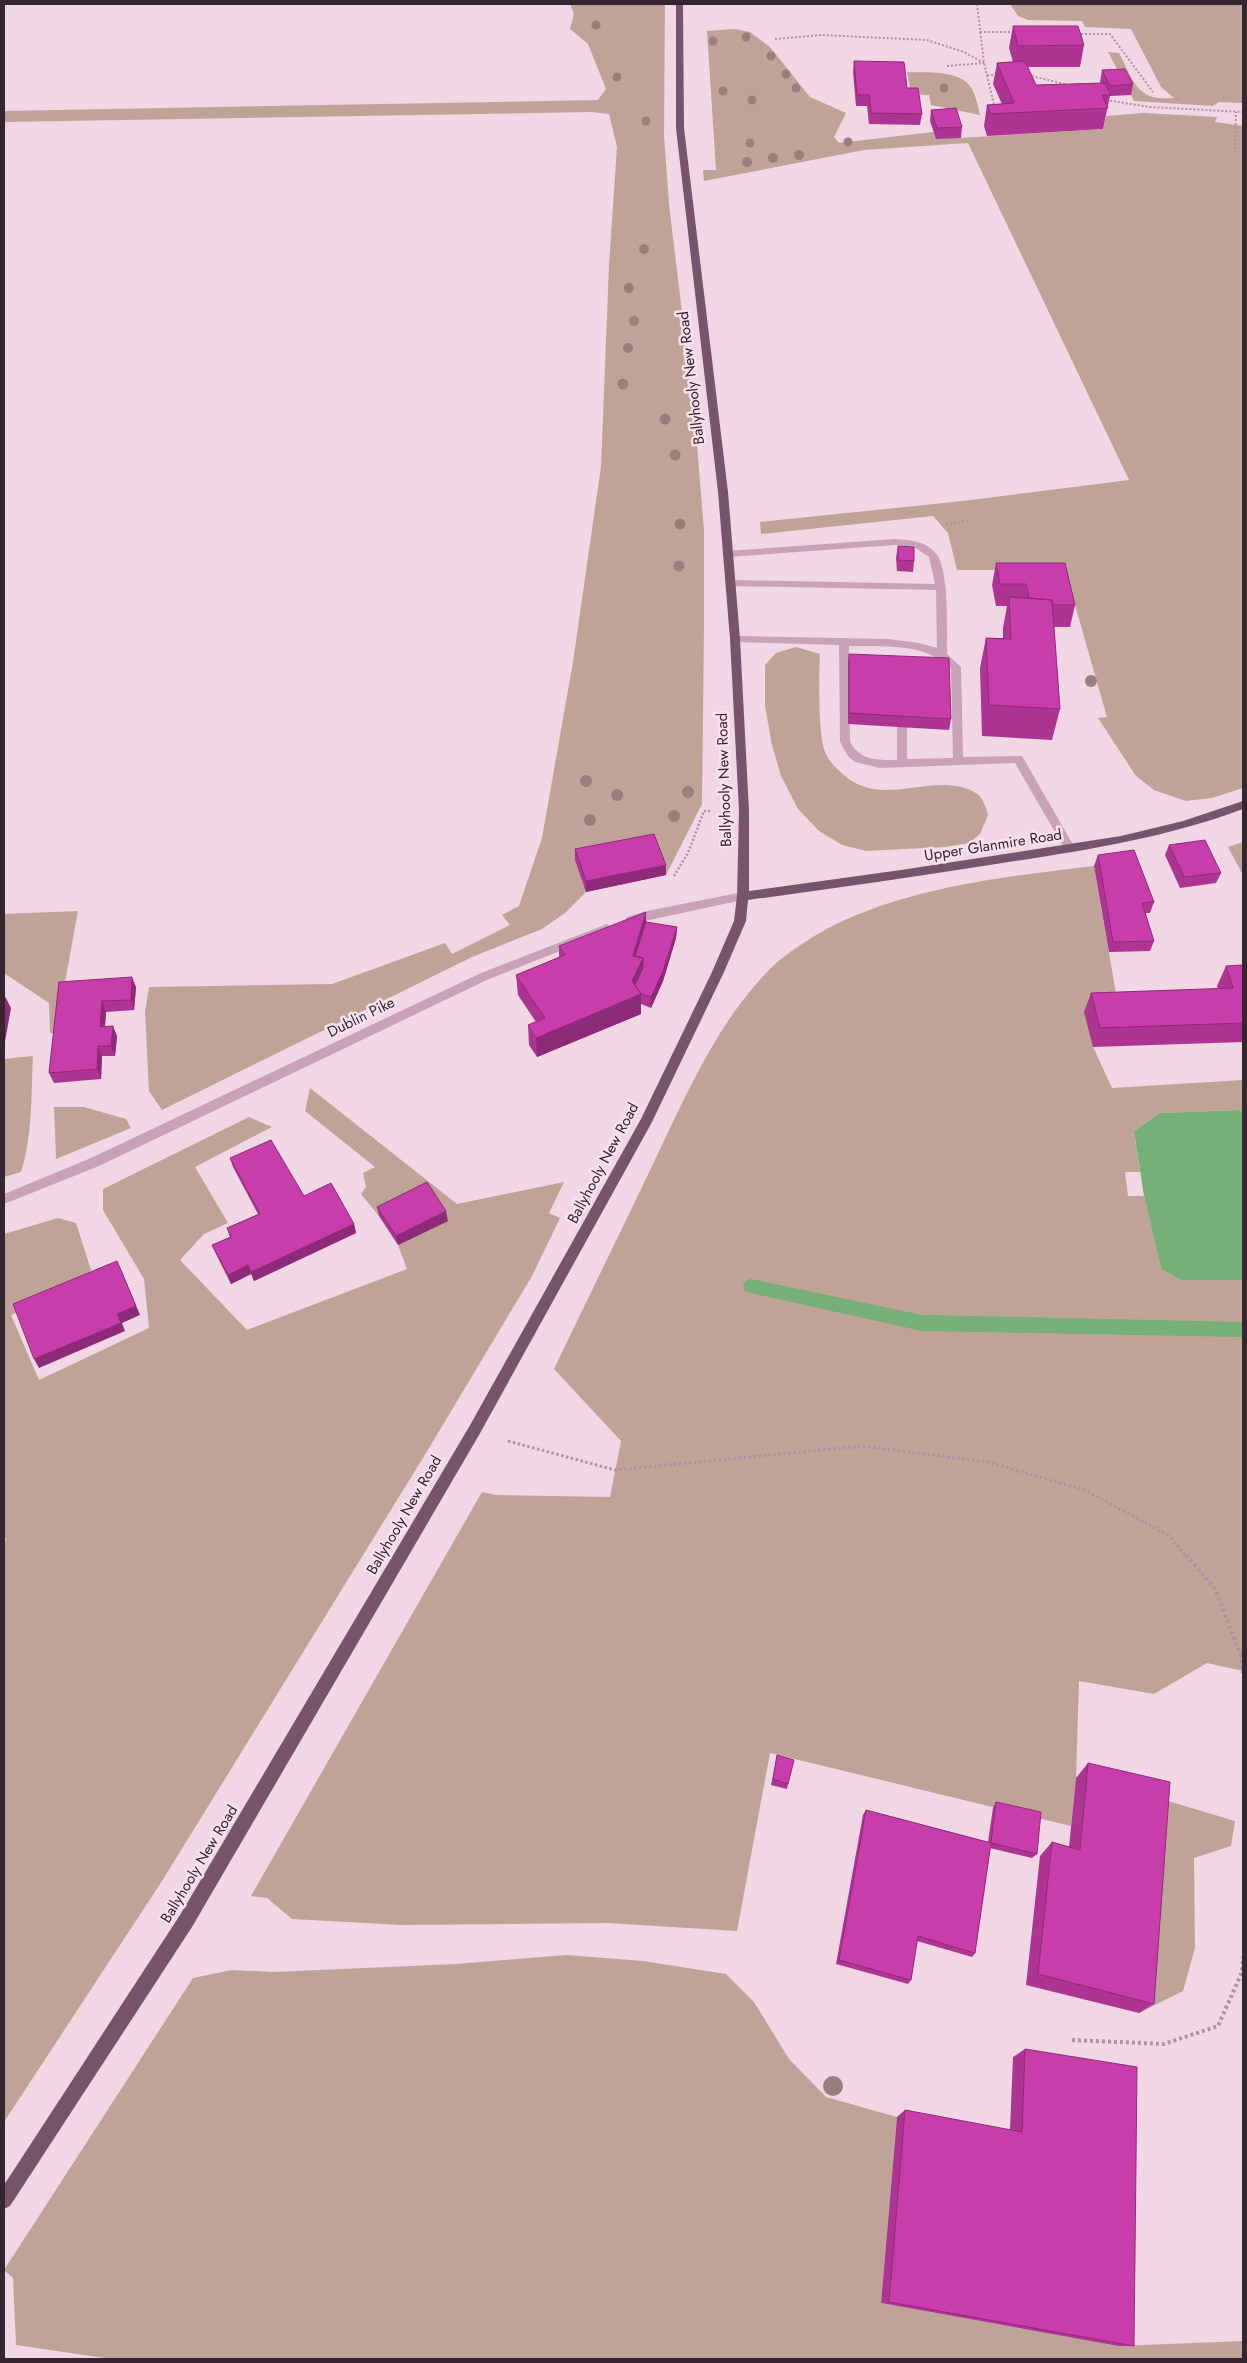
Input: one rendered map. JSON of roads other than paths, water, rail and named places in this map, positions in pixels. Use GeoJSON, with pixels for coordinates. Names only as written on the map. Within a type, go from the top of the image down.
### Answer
{"type":"FeatureCollection","features":[{"type":"Feature","properties":{"kind":"main road","name":"Ballyhooly New Road"},"geometry":{"type":"LineString","coordinates":[[4,2200],[186,1921],[474,1430],[646,1122],[718,972],[740,921],[744,896],[744,811],[735,639],[723,492],[680,128],[679,4]]}},
{"type":"Feature","properties":{"kind":"main road","name":"Upper Glanmire Road"},"geometry":{"type":"LineString","coordinates":[[744,896],[1070,848],[1171,829],[1206,820],[1243,805]]}},
{"type":"Feature","properties":{"kind":"street"},"geometry":{"type":"LineString","coordinates":[[728,554],[894,542],[916,544],[933,556],[941,587],[942,655]]}},
{"type":"Feature","properties":{"kind":"street"},"geometry":{"type":"LineString","coordinates":[[731,583],[941,587]]}},
{"type":"Feature","properties":{"kind":"street"},"geometry":{"type":"LineString","coordinates":[[735,639],[844,642],[899,648],[926,648],[948,657],[956,667],[958,759]]}},
{"type":"Feature","properties":{"kind":"street"},"geometry":{"type":"LineString","coordinates":[[844,642],[845,742],[852,755],[861,761],[880,764],[958,759],[1018,759],[1070,848]]}},
{"type":"Feature","properties":{"kind":"street"},"geometry":{"type":"LineString","coordinates":[[902,727],[902,763]]}},
{"type":"Feature","properties":{"kind":"street","name":"Dublin Pike"},"geometry":{"type":"LineString","coordinates":[[4,1199],[95,1162],[485,976],[591,933],[647,915],[744,896]]}},
{"type":"Feature","properties":{"kind":"waterway"},"geometry":{"type":"LineString","coordinates":[[751,1286],[922,1323],[1243,1330]]}}]}
